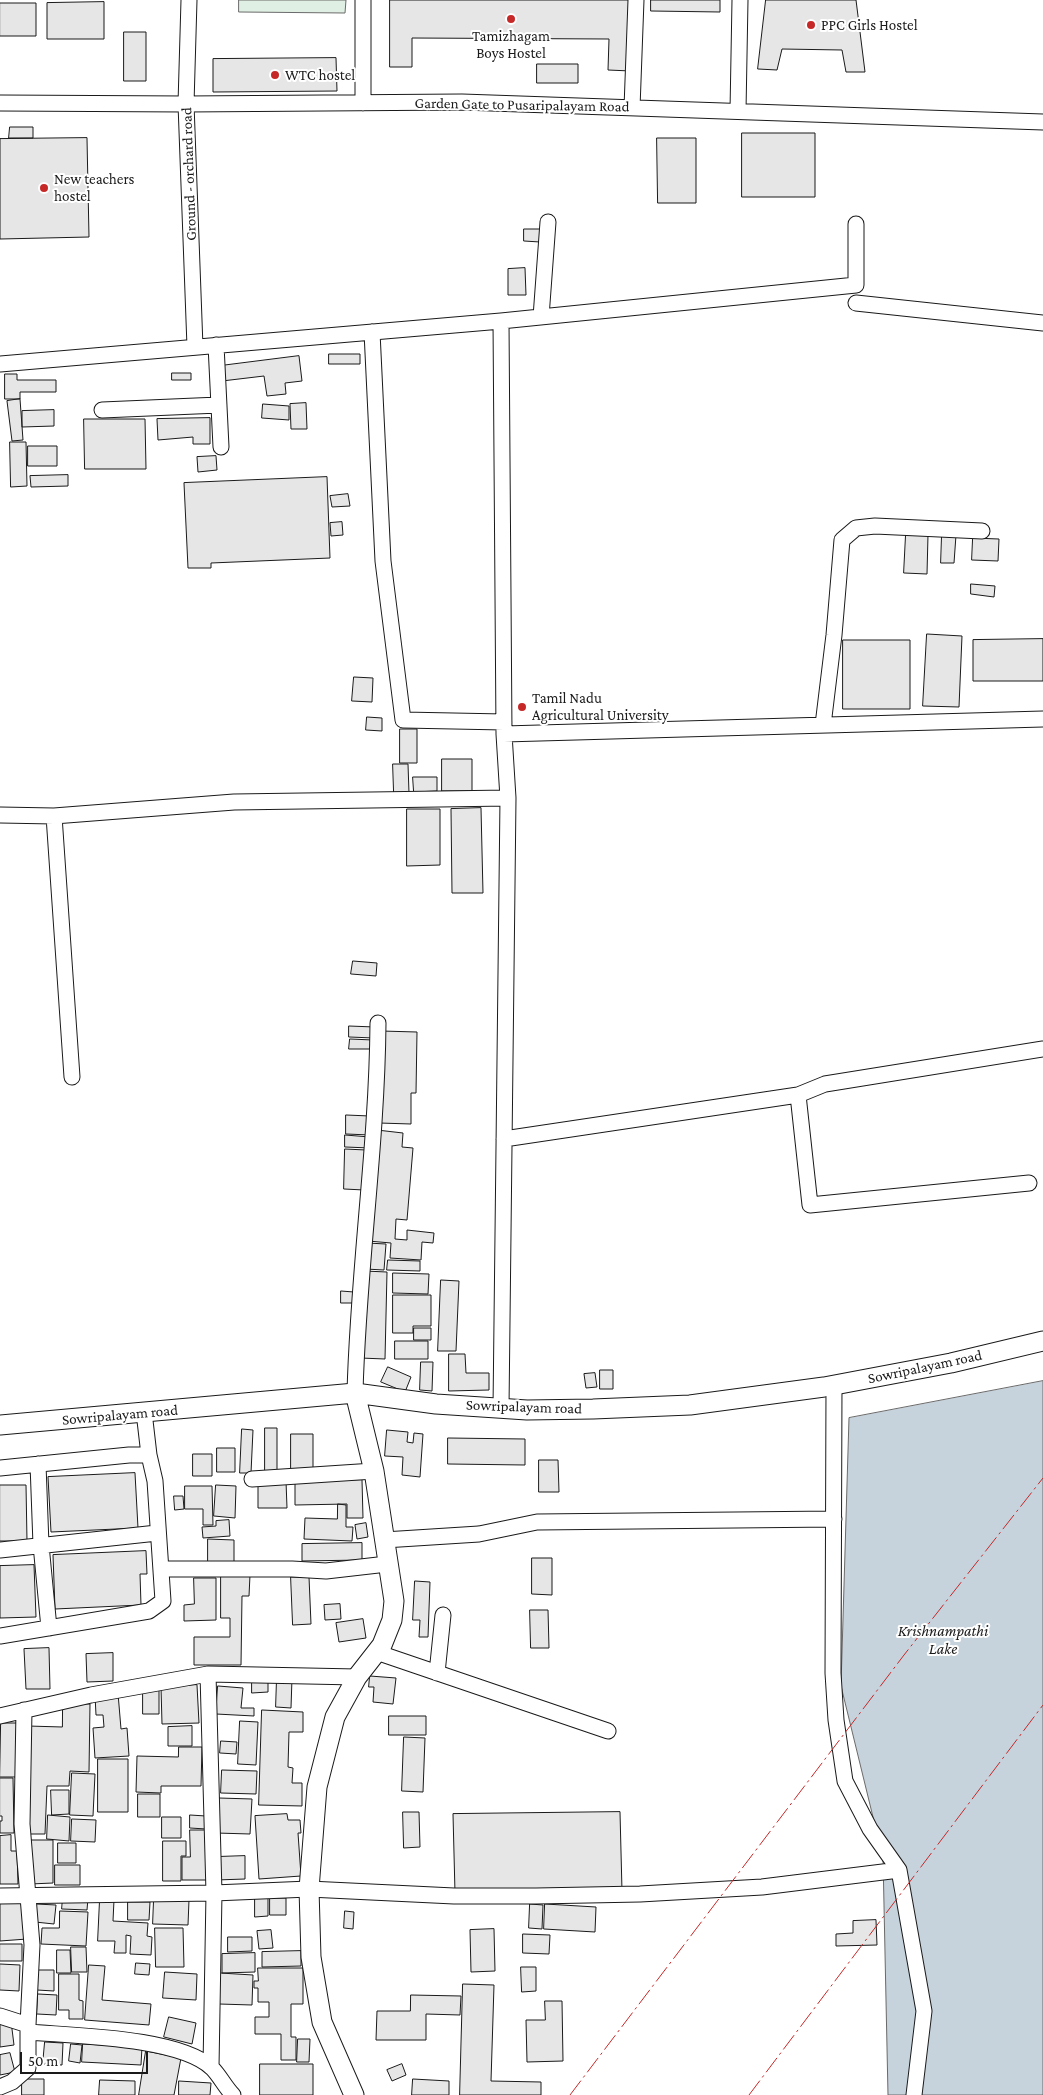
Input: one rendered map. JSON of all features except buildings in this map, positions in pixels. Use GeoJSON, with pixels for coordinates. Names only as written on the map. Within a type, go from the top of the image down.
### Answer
{"type":"FeatureCollection","features":[{"type":"Feature","properties":{"kind":"street","name":"Ground - orchard road"},"geometry":{"type":"LineString","coordinates":[[189,0],[186,104],[194,347]]}},
{"type":"Feature","properties":{"kind":"street"},"geometry":{"type":"LineString","coordinates":[[363,0],[363,103]]}},
{"type":"Feature","properties":{"kind":"street"},"geometry":{"type":"LineString","coordinates":[[632,108],[636,0]]}},
{"type":"Feature","properties":{"kind":"street"},"geometry":{"type":"LineString","coordinates":[[738,112],[740,0]]}},
{"type":"Feature","properties":{"kind":"street","name":"Garden Gate to Pusaripalayam Road"},"geometry":{"type":"LineString","coordinates":[[0,103],[462,102],[1043,122]]}},
{"type":"Feature","properties":{"kind":"street"},"geometry":{"type":"LineString","coordinates":[[541,316],[548,222]]}},
{"type":"Feature","properties":{"kind":"street"},"geometry":{"type":"LineString","coordinates":[[0,364],[501,321],[856,285],[856,224]]}},
{"type":"Feature","properties":{"kind":"street"},"geometry":{"type":"LineString","coordinates":[[856,302],[1043,323]]}},
{"type":"Feature","properties":{"kind":"street"},"geometry":{"type":"LineString","coordinates":[[501,321],[504,728],[508,798],[501,1408]]}},
{"type":"Feature","properties":{"kind":"street"},"geometry":{"type":"LineString","coordinates":[[372,332],[383,561],[403,720],[504,728],[823,725],[1043,719]]}},
{"type":"Feature","properties":{"kind":"street"},"geometry":{"type":"LineString","coordinates":[[216,345],[221,447]]}},
{"type":"Feature","properties":{"kind":"street"},"geometry":{"type":"LineString","coordinates":[[102,410],[219,405]]}},
{"type":"Feature","properties":{"kind":"street"},"geometry":{"type":"LineString","coordinates":[[823,725],[834,635],[842,540],[856,528],[875,526],[982,531]]}},
{"type":"Feature","properties":{"kind":"street"},"geometry":{"type":"LineString","coordinates":[[0,815],[54,816],[234,802],[508,798]]}},
{"type":"Feature","properties":{"kind":"street"},"geometry":{"type":"LineString","coordinates":[[54,816],[72,1077]]}},
{"type":"Feature","properties":{"kind":"street"},"geometry":{"type":"LineString","coordinates":[[354,2095],[322,2022],[311,1957],[309,1889],[317,1787],[335,1717],[357,1677],[376,1652],[392,1620],[394,1601],[374,1471],[355,1394],[356,1346],[378,1070],[378,1023]]}},
{"type":"Feature","properties":{"kind":"street"},"geometry":{"type":"LineString","coordinates":[[504,1139],[798,1095],[825,1084],[1043,1049]]}},
{"type":"Feature","properties":{"kind":"street"},"geometry":{"type":"LineString","coordinates":[[798,1095],[810,1205],[1029,1183]]}},
{"type":"Feature","properties":{"kind":"street","name":"Sowripalayam road"},"geometry":{"type":"LineString","coordinates":[[0,1425],[355,1394],[436,1404],[527,1410],[690,1405],[834,1385],[951,1363],[1043,1341]]}},
{"type":"Feature","properties":{"kind":"street"},"geometry":{"type":"LineString","coordinates":[[834,1385],[833,1673],[836,1720],[845,1780],[870,1830],[899,1870],[924,2011],[914,2095]]}},
{"type":"Feature","properties":{"kind":"street"},"geometry":{"type":"LineString","coordinates":[[0,1636],[149,1611],[162,1600],[155,1480],[149,1455],[144,1412]]}},
{"type":"Feature","properties":{"kind":"street"},"geometry":{"type":"LineString","coordinates":[[0,1468],[129,1455],[149,1455]]}},
{"type":"Feature","properties":{"kind":"street"},"geometry":{"type":"LineString","coordinates":[[38,1464],[41,1546],[49,1628]]}},
{"type":"Feature","properties":{"kind":"street"},"geometry":{"type":"LineString","coordinates":[[252,1480],[374,1471]]}},
{"type":"Feature","properties":{"kind":"street"},"geometry":{"type":"LineString","coordinates":[[384,1540],[479,1534],[537,1522],[834,1519]]}},
{"type":"Feature","properties":{"kind":"street"},"geometry":{"type":"LineString","coordinates":[[0,1550],[158,1533]]}},
{"type":"Feature","properties":{"kind":"street"},"geometry":{"type":"LineString","coordinates":[[161,1569],[292,1568],[326,1570],[387,1564]]}},
{"type":"Feature","properties":{"kind":"street"},"geometry":{"type":"LineString","coordinates":[[437,1673],[443,1615]]}},
{"type":"Feature","properties":{"kind":"street"},"geometry":{"type":"LineString","coordinates":[[376,1652],[608,1731]]}},
{"type":"Feature","properties":{"kind":"street"},"geometry":{"type":"LineString","coordinates":[[0,1716],[91,1695],[208,1674],[357,1677]]}},
{"type":"Feature","properties":{"kind":"street"},"geometry":{"type":"LineString","coordinates":[[208,1674],[214,1893],[211,2068]]}},
{"type":"Feature","properties":{"kind":"street"},"geometry":{"type":"LineString","coordinates":[[0,2087],[12,2082],[28,2068],[32,1945],[22,1824],[24,1710]]}},
{"type":"Feature","properties":{"kind":"street"},"geometry":{"type":"LineString","coordinates":[[0,1896],[29,1894],[214,1893],[309,1889],[472,1896],[640,1894],[762,1887],[899,1870]]}},
{"type":"Feature","properties":{"kind":"street"},"geometry":{"type":"LineString","coordinates":[[0,2016],[28,2029],[153,2043],[190,2055],[211,2068],[233,2095]]}},
{"type":"Feature","properties":{"kind":"green space"},"geometry":{"type":"Polygon","coordinates":[[[239,0],[346,0],[345,13],[239,12],[239,0]]]}},
{"type":"Feature","properties":{"kind":"water","name":"Krishnampathi Lake"},"geometry":{"type":"Polygon","coordinates":[[[1043,1381],[1043,2095],[888,2095],[883,1858],[841,1686],[849,1418],[1043,1381]]]}},
{"type":"Feature","properties":{"kind":"power"},"geometry":{"type":"LineString","coordinates":[[570,2095],[904,1655],[1043,1478]]}},
{"type":"Feature","properties":{"kind":"power"},"geometry":{"type":"LineString","coordinates":[[749,2095],[1043,1705]]}},
{"type":"Feature","properties":{"kind":"place","name":"Tamizhagam Boys Hostel"},"geometry":{"type":"Point","coordinates":[511,19]}},
{"type":"Feature","properties":{"kind":"place","name":"PPC Girls Hostel"},"geometry":{"type":"Point","coordinates":[811,25]}},
{"type":"Feature","properties":{"kind":"place","name":"WTC hostel"},"geometry":{"type":"Point","coordinates":[275,75]}},
{"type":"Feature","properties":{"kind":"place","name":"New teachers hostel"},"geometry":{"type":"Point","coordinates":[44,188]}},
{"type":"Feature","properties":{"kind":"place","name":"Tamil Nadu Agricultural University"},"geometry":{"type":"Point","coordinates":[522,707]}}]}
